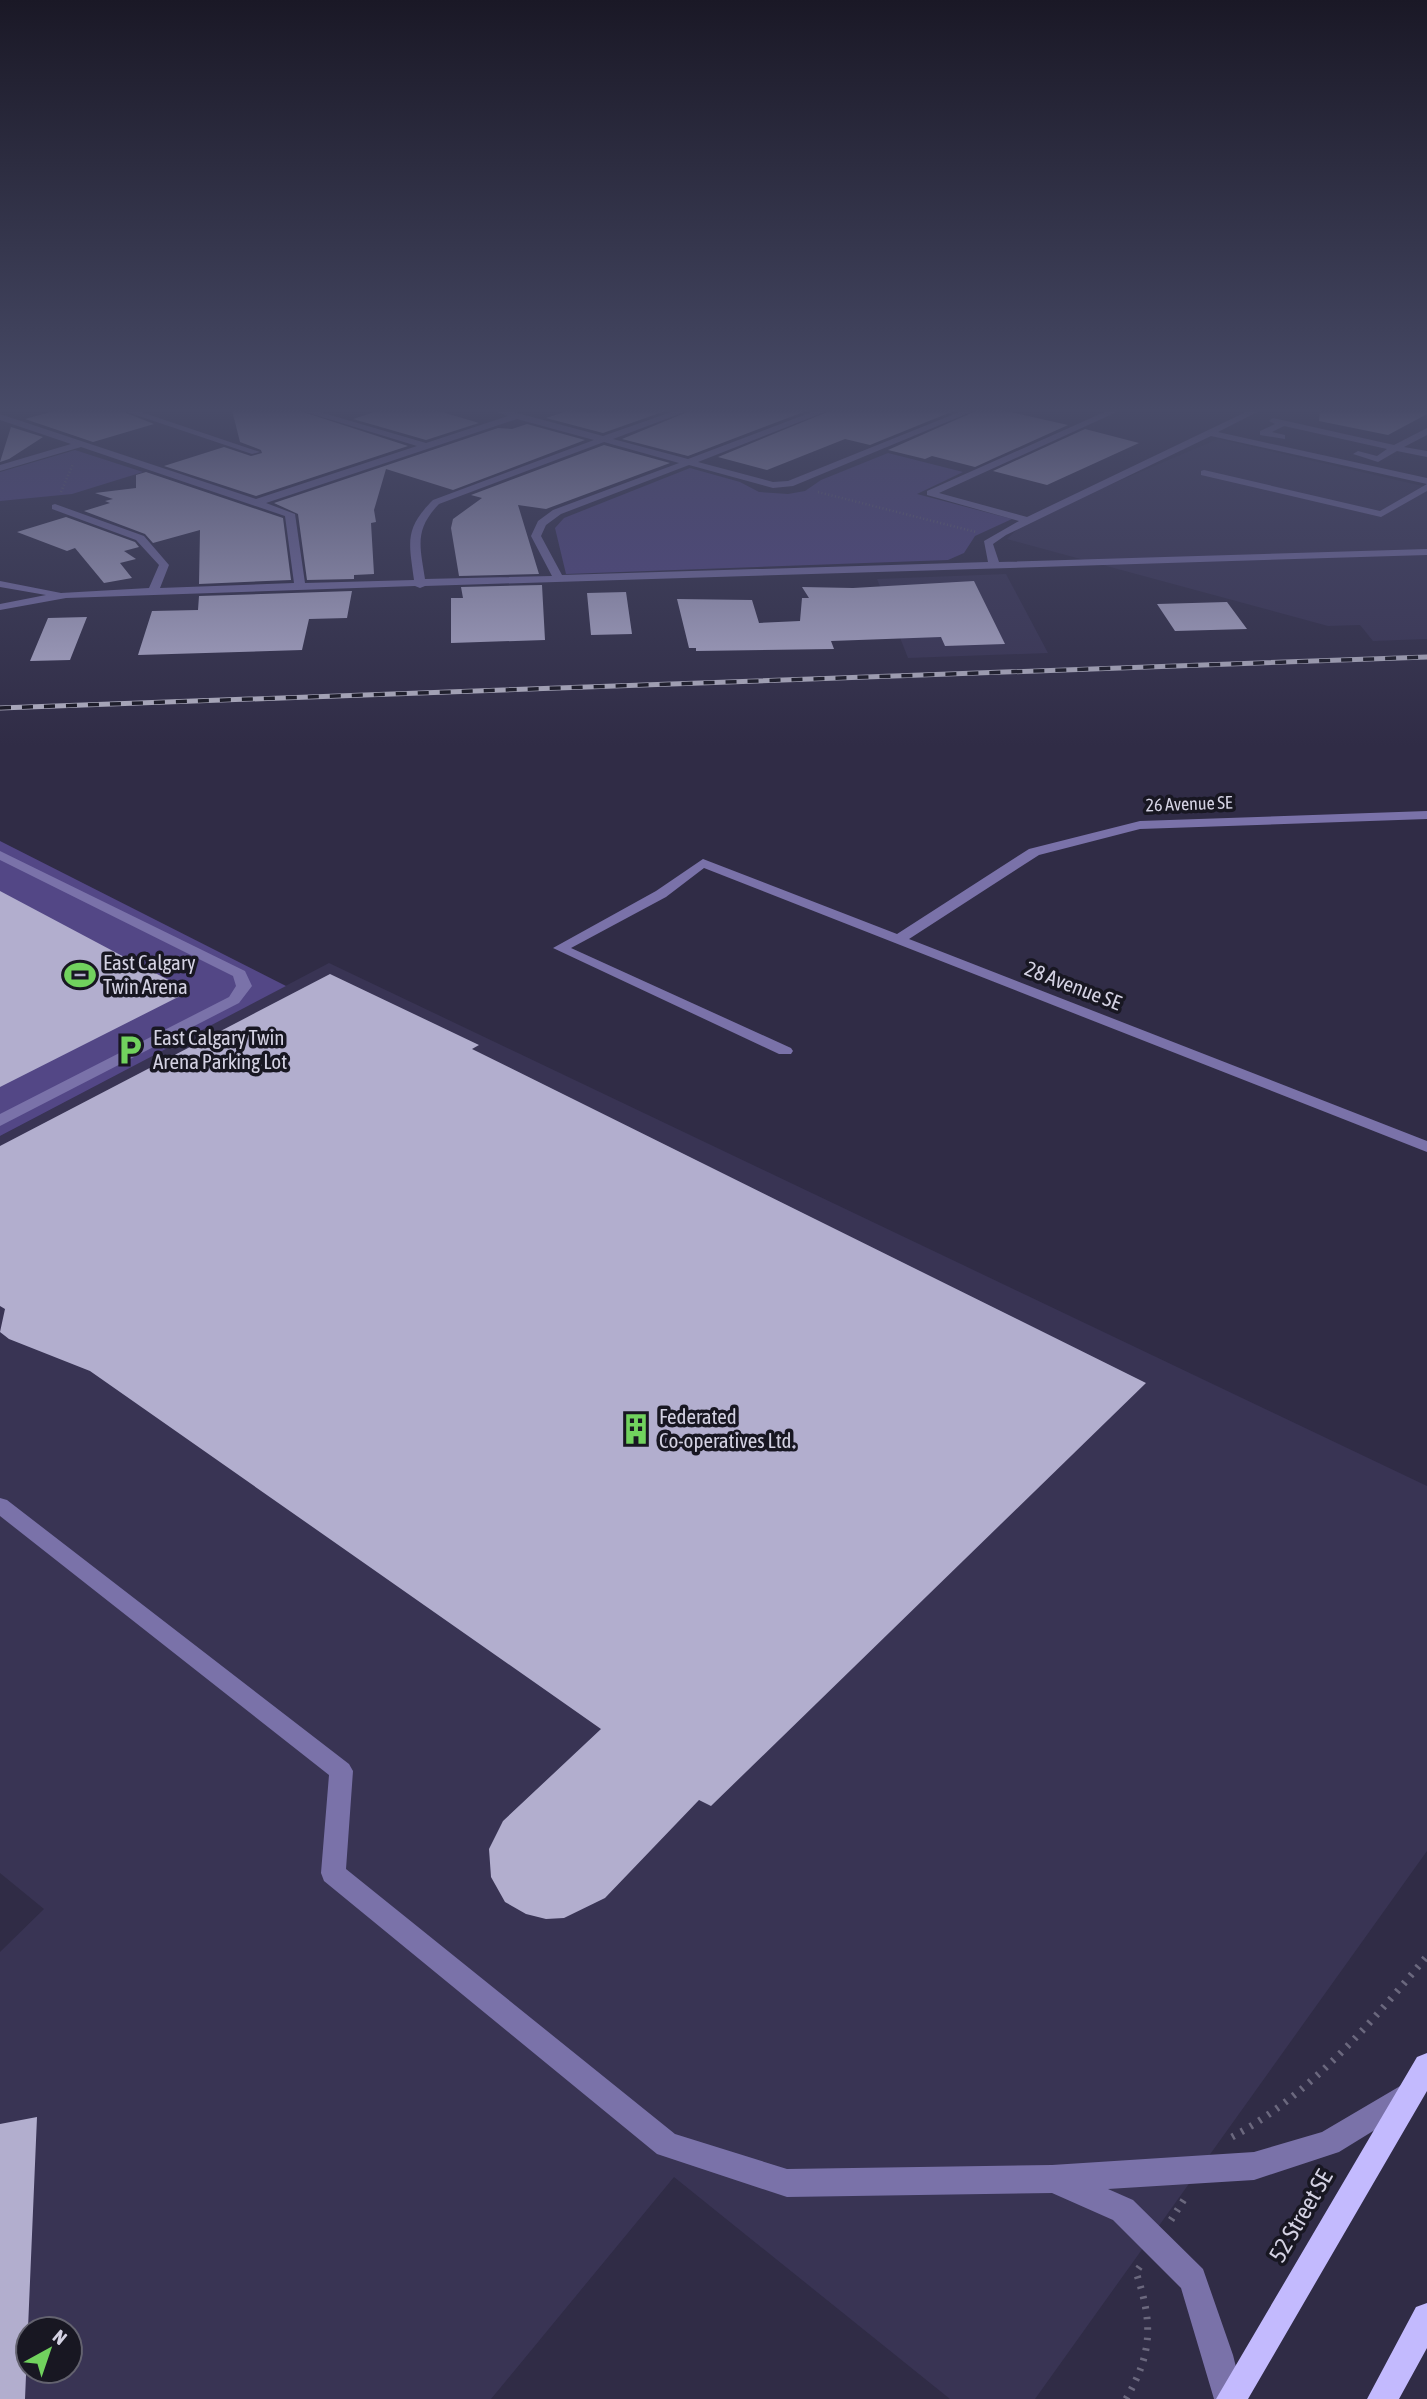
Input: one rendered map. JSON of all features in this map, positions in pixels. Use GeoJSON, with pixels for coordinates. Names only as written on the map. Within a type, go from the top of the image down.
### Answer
{"type":"FeatureCollection","features":[{"type":"Feature","properties":{"kind":"main road","name":"52 Street SE"},"geometry":{"type":"LineString","coordinates":[[1230,2399],[1427,2066]]}},
{"type":"Feature","properties":{"kind":"main road"},"geometry":{"type":"LineString","coordinates":[[1382,2399],[1427,2318]]}},
{"type":"Feature","properties":{"kind":"street"},"geometry":{"type":"LineString","coordinates":[[96,522],[140,538],[164,565],[153,591]]}},
{"type":"Feature","properties":{"kind":"street"},"geometry":{"type":"LineString","coordinates":[[291,522],[300,588]]}},
{"type":"Feature","properties":{"kind":"street"},"geometry":{"type":"LineString","coordinates":[[419,522],[414,542],[420,585]]}},
{"type":"Feature","properties":{"kind":"street"},"geometry":{"type":"LineString","coordinates":[[543,522],[536,536],[559,579]]}},
{"type":"Feature","properties":{"kind":"street"},"geometry":{"type":"LineString","coordinates":[[994,564],[988,543],[1023,522]]}},
{"type":"Feature","properties":{"kind":"street"},"geometry":{"type":"LineString","coordinates":[[0,607],[66,596],[153,591],[420,585],[994,564],[1427,552]]}},
{"type":"Feature","properties":{"kind":"street"},"geometry":{"type":"LineString","coordinates":[[0,584],[66,596]]}},
{"type":"Feature","properties":{"kind":"street","name":"26 Avenue SE"},"geometry":{"type":"LineString","coordinates":[[897,940],[1034,852],[1140,825],[1427,815]]}},
{"type":"Feature","properties":{"kind":"street"},"geometry":{"type":"LineString","coordinates":[[0,855],[240,974],[244,986],[234,1000],[0,1121]]}},
{"type":"Feature","properties":{"kind":"street","name":"28 Avenue SE"},"geometry":{"type":"LineString","coordinates":[[785,1051],[560,948],[661,894],[703,863],[1427,1147]]}},
{"type":"Feature","properties":{"kind":"street"},"geometry":{"type":"LineString","coordinates":[[0,1505],[341,1771],[333,1873],[667,2145],[787,2183],[1052,2179],[1254,2166],[1329,2143],[1410,2092]]}},
{"type":"Feature","properties":{"kind":"street"},"geometry":{"type":"LineString","coordinates":[[1052,2179],[1123,2210],[1193,2279],[1230,2399]]}},
{"type":"Feature","properties":{"kind":"path"},"geometry":{"type":"LineString","coordinates":[[933,522],[971,532],[1002,533]]}},
{"type":"Feature","properties":{"kind":"shaded area"},"geometry":{"type":"Polygon","coordinates":[[[560,522],[1006,522],[975,536],[964,553],[948,560],[566,574],[555,528],[560,522]]]}},
{"type":"Feature","properties":{"kind":"shaded area"},"geometry":{"type":"Polygon","coordinates":[[[1025,522],[1427,522],[1427,639],[1373,641],[1360,625],[1328,626],[1007,539],[1025,522]]]}},
{"type":"Feature","properties":{"kind":"shaded area"},"geometry":{"type":"Polygon","coordinates":[[[1006,574],[1048,653],[908,658],[877,579],[1006,574]]]}},
{"type":"Feature","properties":{"kind":"shaded area"},"geometry":{"type":"Polygon","coordinates":[[[0,841],[286,986],[0,1136],[0,841]]]}},
{"type":"Feature","properties":{"kind":"shaded area"},"geometry":{"type":"Polygon","coordinates":[[[329,963],[1427,1486],[1427,1851],[1035,2399],[950,2399],[674,2177],[491,2399],[0,2399],[0,1952],[44,1909],[0,1873],[0,1136],[329,963]]]}},
{"type":"Feature","properties":{"kind":"building"},"geometry":{"type":"Polygon","coordinates":[[[50,522],[80,522],[135,542],[139,547],[124,551],[136,559],[120,563],[132,578],[104,583],[75,548],[67,551],[17,532],[50,522]]]}},
{"type":"Feature","properties":{"kind":"building"},"geometry":{"type":"Polygon","coordinates":[[[113,522],[284,522],[291,580],[199,584],[200,530],[153,543],[145,534],[113,522]]]}},
{"type":"Feature","properties":{"kind":"building"},"geometry":{"type":"Polygon","coordinates":[[[299,522],[376,522],[371,523],[374,574],[354,575],[354,579],[307,580],[299,522]]]}},
{"type":"Feature","properties":{"kind":"building"},"geometry":{"type":"Polygon","coordinates":[[[452,522],[523,522],[539,574],[459,576],[452,522]]]}},
{"type":"Feature","properties":{"kind":"building"},"geometry":{"type":"Polygon","coordinates":[[[974,581],[1005,644],[945,646],[941,637],[831,641],[834,649],[696,651],[696,648],[689,648],[677,599],[752,600],[759,623],[800,621],[802,598],[809,598],[802,587],[853,588],[974,581]]]}},
{"type":"Feature","properties":{"kind":"building"},"geometry":{"type":"Polygon","coordinates":[[[542,585],[545,640],[451,643],[451,598],[463,598],[461,587],[542,585]]]}},
{"type":"Feature","properties":{"kind":"building"},"geometry":{"type":"Polygon","coordinates":[[[352,591],[347,618],[309,619],[302,650],[138,655],[152,611],[198,610],[199,596],[352,591]]]}},
{"type":"Feature","properties":{"kind":"building"},"geometry":{"type":"Polygon","coordinates":[[[626,592],[632,634],[591,635],[587,593],[626,592]]]}},
{"type":"Feature","properties":{"kind":"building"},"geometry":{"type":"Polygon","coordinates":[[[1227,602],[1247,629],[1175,631],[1157,604],[1227,602]]]}},
{"type":"Feature","properties":{"kind":"building"},"geometry":{"type":"Polygon","coordinates":[[[87,617],[70,660],[30,661],[48,618],[87,617]]]}},
{"type":"Feature","properties":{"kind":"building","name":"East Calgary Twin Arena"},"geometry":{"type":"Polygon","coordinates":[[[0,891],[128,959],[190,991],[0,1087],[0,891]]]}},
{"type":"Feature","properties":{"kind":"building","name":"Federated Co-operatives Ltd."},"geometry":{"type":"Polygon","coordinates":[[[330,974],[479,1045],[472,1049],[1146,1383],[711,1806],[699,1800],[605,1898],[564,1918],[546,1919],[526,1914],[505,1902],[491,1877],[489,1849],[503,1821],[601,1729],[90,1371],[9,1339],[0,1332],[5,1309],[0,1306],[0,1146],[330,974]]]}},
{"type":"Feature","properties":{"kind":"building"},"geometry":{"type":"Polygon","coordinates":[[[37,2117],[29,2315],[14,2315],[14,2385],[26,2385],[25,2399],[0,2399],[0,2124],[37,2117]]]}},
{"type":"Feature","properties":{"kind":"railway"},"geometry":{"type":"LineString","coordinates":[[0,708],[1427,657]]}},
{"type":"Feature","properties":{"kind":"place","name":"East Calgary Twin Arena"},"geometry":{"type":"Point","coordinates":[80,975]}},
{"type":"Feature","properties":{"kind":"place","name":"East Calgary Twin Arena Parking Lot"},"geometry":{"type":"Point","coordinates":[130,1050]}},
{"type":"Feature","properties":{"kind":"place","name":"Federated Co-operatives Ltd."},"geometry":{"type":"Point","coordinates":[636,1429]}}]}
